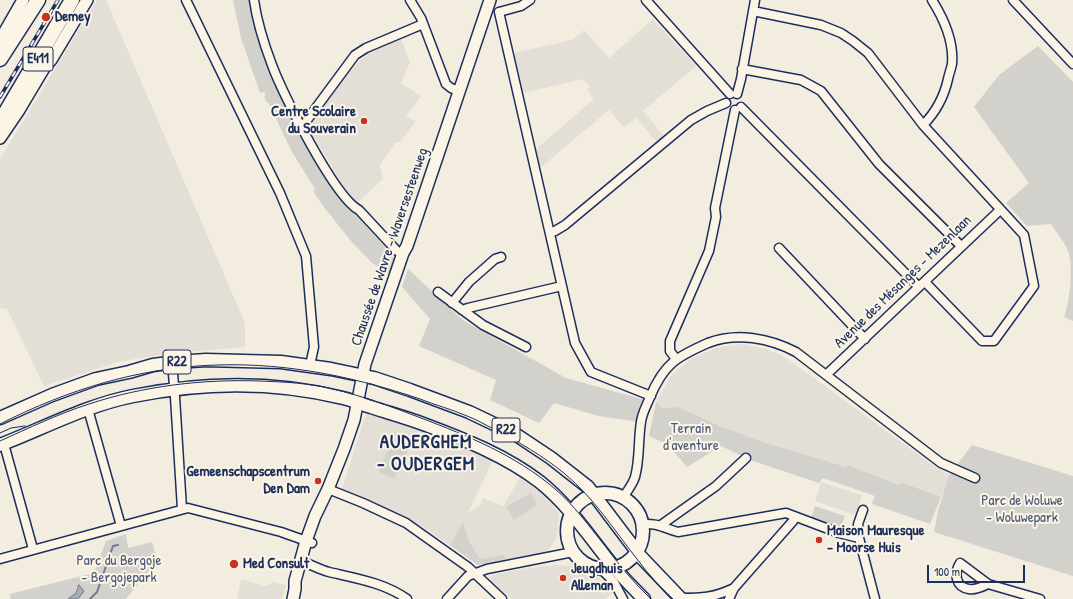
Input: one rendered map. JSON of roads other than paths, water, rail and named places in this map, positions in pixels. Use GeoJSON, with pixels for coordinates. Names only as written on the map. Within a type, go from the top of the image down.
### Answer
{"type":"FeatureCollection","features":[{"type":"Feature","properties":{"kind":"highway"},"geometry":{"type":"LineString","coordinates":[[0,59],[28,0]]}},
{"type":"Feature","properties":{"kind":"highway","name":"E411"},"geometry":{"type":"LineString","coordinates":[[0,59],[38,0]]}},
{"type":"Feature","properties":{"kind":"highway","name":"E411"},"geometry":{"type":"LineString","coordinates":[[2,119],[72,0]]}},
{"type":"Feature","properties":{"kind":"highway"},"geometry":{"type":"LineString","coordinates":[[44,68],[53,44],[79,0]]}},
{"type":"Feature","properties":{"kind":"highway"},"geometry":{"type":"LineString","coordinates":[[2,119],[35,82]]}},
{"type":"Feature","properties":{"kind":"main road"},"geometry":{"type":"LineString","coordinates":[[0,40],[23,0]]}},
{"type":"Feature","properties":{"kind":"main road"},"geometry":{"type":"LineString","coordinates":[[0,138],[44,68],[51,60],[87,0]]}},
{"type":"Feature","properties":{"kind":"main road","name":"Chaussée de Wavre - Waversesteenweg"},"geometry":{"type":"LineString","coordinates":[[294,594],[306,563],[315,516],[322,504],[349,434],[358,402],[365,364],[407,246],[488,4]]}},
{"type":"Feature","properties":{"kind":"main road","name":"R22"},"geometry":{"type":"LineString","coordinates":[[0,418],[52,395],[96,379],[129,372],[153,364],[192,360],[252,360],[310,365],[363,376],[410,390],[469,412],[515,434],[567,469],[588,487],[637,551],[680,598]]}},
{"type":"Feature","properties":{"kind":"main road","name":"R22"},"geometry":{"type":"LineString","coordinates":[[2,445],[88,409],[132,396],[206,386],[236,385],[271,387],[327,394],[358,402],[455,435],[500,457],[540,482],[572,513],[614,568],[643,599]]}},
{"type":"Feature","properties":{"kind":"main road"},"geometry":{"type":"LineString","coordinates":[[614,494],[623,498],[636,509],[642,524],[643,534],[637,551],[625,563],[614,568],[600,568],[584,562],[572,550],[569,541],[567,531],[568,522],[572,513],[582,501],[594,495],[614,494]]}},
{"type":"Feature","properties":{"kind":"main road","name":"Chaussée de Wavre - Waversesteenweg"},"geometry":{"type":"LineString","coordinates":[[294,594],[294,581],[309,542]]}},
{"type":"Feature","properties":{"kind":"street"},"geometry":{"type":"LineString","coordinates":[[186,0],[280,193],[306,256],[314,347],[310,365]]}},
{"type":"Feature","properties":{"kind":"street"},"geometry":{"type":"LineString","coordinates":[[254,0],[262,34],[272,66],[320,161],[346,199],[354,208],[359,210],[397,251],[404,253]]}},
{"type":"Feature","properties":{"kind":"street"},"geometry":{"type":"LineString","coordinates":[[410,0],[416,8],[423,24],[446,84],[459,91]]}},
{"type":"Feature","properties":{"kind":"street"},"geometry":{"type":"LineString","coordinates":[[499,12],[522,6],[530,0]]}},
{"type":"Feature","properties":{"kind":"street"},"geometry":{"type":"LineString","coordinates":[[646,0],[733,94],[742,99],[738,108],[715,208],[716,217],[709,251],[670,341],[670,351],[676,359]]}},
{"type":"Feature","properties":{"kind":"street"},"geometry":{"type":"LineString","coordinates":[[550,233],[565,225],[691,120],[726,103],[727,98],[733,94],[741,79],[755,0]]}},
{"type":"Feature","properties":{"kind":"street"},"geometry":{"type":"LineString","coordinates":[[923,125],[940,104],[952,65],[951,45],[945,25],[932,0]]}},
{"type":"Feature","properties":{"kind":"street"},"geometry":{"type":"LineString","coordinates":[[1013,0],[1073,64]]}},
{"type":"Feature","properties":{"kind":"street"},"geometry":{"type":"LineString","coordinates":[[488,4],[499,12],[576,343],[590,372],[651,396]]}},
{"type":"Feature","properties":{"kind":"street"},"geometry":{"type":"LineString","coordinates":[[726,103],[729,108],[738,108],[982,341],[994,341],[1034,286],[1024,235],[923,125],[868,54],[853,41],[841,33],[821,25],[753,11]]}},
{"type":"Feature","properties":{"kind":"street"},"geometry":{"type":"LineString","coordinates":[[304,130],[304,124],[355,56],[366,48],[423,24]]}},
{"type":"Feature","properties":{"kind":"street"},"geometry":{"type":"LineString","coordinates":[[742,69],[801,80],[821,91],[879,164],[961,246]]}},
{"type":"Feature","properties":{"kind":"street","name":"Avenue des Mésanges - Mezenlaan"},"geometry":{"type":"LineString","coordinates":[[826,375],[1000,210]]}},
{"type":"Feature","properties":{"kind":"street"},"geometry":{"type":"LineString","coordinates":[[779,248],[865,339]]}},
{"type":"Feature","properties":{"kind":"street"},"geometry":{"type":"LineString","coordinates":[[452,303],[469,282],[495,259],[500,257]]}},
{"type":"Feature","properties":{"kind":"street"},"geometry":{"type":"LineString","coordinates":[[462,310],[562,286]]}},
{"type":"Feature","properties":{"kind":"street"},"geometry":{"type":"LineString","coordinates":[[438,292],[483,325],[526,347]]}},
{"type":"Feature","properties":{"kind":"street"},"geometry":{"type":"LineString","coordinates":[[623,498],[636,475],[641,421],[658,378],[676,359],[696,348],[720,339],[737,337],[753,338],[782,345],[796,352],[941,463],[976,478]]}},
{"type":"Feature","properties":{"kind":"street"},"geometry":{"type":"LineString","coordinates":[[172,362],[182,509]]}},
{"type":"Feature","properties":{"kind":"street"},"geometry":{"type":"LineString","coordinates":[[88,409],[121,526]]}},
{"type":"Feature","properties":{"kind":"street"},"geometry":{"type":"LineString","coordinates":[[2,445],[33,549]]}},
{"type":"Feature","properties":{"kind":"street"},"geometry":{"type":"LineString","coordinates":[[661,525],[716,486],[746,458]]}},
{"type":"Feature","properties":{"kind":"street"},"geometry":{"type":"LineString","coordinates":[[328,489],[406,523],[468,567],[502,599]]}},
{"type":"Feature","properties":{"kind":"street"},"geometry":{"type":"LineString","coordinates":[[0,558],[188,508],[281,532],[309,542]]}},
{"type":"Feature","properties":{"kind":"street"},"geometry":{"type":"LineString","coordinates":[[864,510],[858,524],[859,538],[875,599]]}},
{"type":"Feature","properties":{"kind":"street"},"geometry":{"type":"LineString","coordinates":[[642,524],[661,525],[669,530],[678,532],[786,513],[839,534],[859,538]]}},
{"type":"Feature","properties":{"kind":"street"},"geometry":{"type":"LineString","coordinates":[[729,599],[734,588],[794,521],[795,517]]}},
{"type":"Feature","properties":{"kind":"street"},"geometry":{"type":"LineString","coordinates":[[447,599],[468,576],[475,573],[568,553],[572,550]]}},
{"type":"Feature","properties":{"kind":"street"},"geometry":{"type":"LineString","coordinates":[[306,563],[399,593],[407,599]]}},
{"type":"Feature","properties":{"kind":"street"},"geometry":{"type":"LineString","coordinates":[[600,568],[614,582],[623,599]]}},
{"type":"Feature","properties":{"kind":"street"},"geometry":{"type":"LineString","coordinates":[[988,584],[1040,599]]}},
{"type":"Feature","properties":{"kind":"street"},"geometry":{"type":"LineString","coordinates":[[680,598],[708,598],[734,588]]}},
{"type":"Feature","properties":{"kind":"waterway"},"geometry":{"type":"LineString","coordinates":[[90,599],[97,592],[113,546],[118,545]]}},
{"type":"Feature","properties":{"kind":"tram line"},"geometry":{"type":"LineString","coordinates":[[0,424],[53,400],[104,383],[156,371],[207,365],[259,366],[311,371],[365,382],[420,399],[470,417],[513,439],[548,461],[565,474],[585,493],[645,570],[673,599]]}},
{"type":"Feature","properties":{"kind":"tram line"},"geometry":{"type":"LineString","coordinates":[[0,441],[77,408],[152,388],[217,381],[260,381],[315,385],[333,389],[377,402],[473,439],[507,456],[539,476],[568,501],[627,574],[651,599]]}},
{"type":"Feature","properties":{"kind":"tram line"},"geometry":{"type":"LineString","coordinates":[[0,433],[11,428],[25,426]]}},
{"type":"Feature","properties":{"kind":"railway"},"geometry":{"type":"LineString","coordinates":[[0,97],[58,0]]}},
{"type":"Feature","properties":{"kind":"place","name":"Demey"},"geometry":{"type":"Point","coordinates":[46,17]}},
{"type":"Feature","properties":{"kind":"place","name":"Centre Scolaire du Souverain"},"geometry":{"type":"Point","coordinates":[364,121]}},
{"type":"Feature","properties":{"kind":"place","name":"Gemeenschapscentrum Den Dam"},"geometry":{"type":"Point","coordinates":[318,481]}},
{"type":"Feature","properties":{"kind":"place","name":"Maison Mauresque - Moorse Huis"},"geometry":{"type":"Point","coordinates":[819,540]}},
{"type":"Feature","properties":{"kind":"place","name":"Med Consult"},"geometry":{"type":"Point","coordinates":[234,564]}},
{"type":"Feature","properties":{"kind":"place","name":"Jeugdhuis Alleman"},"geometry":{"type":"Point","coordinates":[563,578]}},
{"type":"Feature","properties":{"kind":"district","name":"AUDERGHEM - OUDERGEM"},"geometry":{"type":"Point","coordinates":[426,454]}},
{"type":"Feature","properties":{"kind":"park label","name":"Terrain d'aventure"},"geometry":{"type":"Point","coordinates":[691,438]}},
{"type":"Feature","properties":{"kind":"park label","name":"Parc de Woluwe - Woluwepark"},"geometry":{"type":"Point","coordinates":[1022,510]}},
{"type":"Feature","properties":{"kind":"park label","name":"Parc du Bergoje - Bergojepark"},"geometry":{"type":"Point","coordinates":[119,570]}}]}
